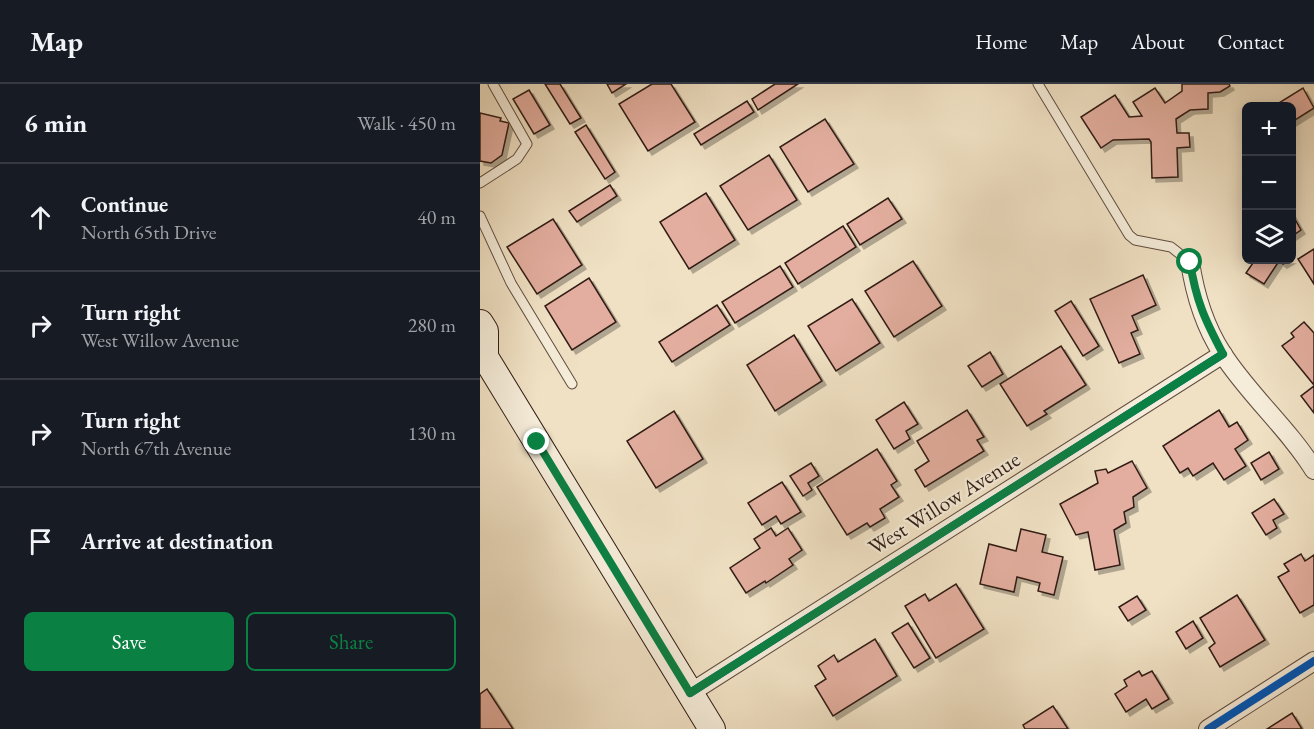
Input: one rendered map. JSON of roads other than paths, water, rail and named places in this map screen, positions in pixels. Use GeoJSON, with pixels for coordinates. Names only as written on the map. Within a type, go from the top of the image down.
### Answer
{"type":"FeatureCollection","features":[{"type":"Feature","properties":{"kind":"main road"},"geometry":{"type":"LineString","coordinates":[[480,323],[485,331],[483,355],[712,729]]}},
{"type":"Feature","properties":{"kind":"street"},"geometry":{"type":"LineString","coordinates":[[1190,262],[1194,292],[1203,316],[1223,354],[1314,470]]}},
{"type":"Feature","properties":{"kind":"street","name":"West Willow Avenue"},"geometry":{"type":"LineString","coordinates":[[690,693],[1223,354]]}},
{"type":"Feature","properties":{"kind":"street"},"geometry":{"type":"LineString","coordinates":[[1208,729],[1314,661]]}},
{"type":"Feature","properties":{"kind":"lane"},"geometry":{"type":"LineString","coordinates":[[480,183],[517,159],[527,144],[493,84]]}},
{"type":"Feature","properties":{"kind":"lane"},"geometry":{"type":"LineString","coordinates":[[1038,84],[1129,235],[1135,240],[1171,247],[1190,262]]}},
{"type":"Feature","properties":{"kind":"lane"},"geometry":{"type":"LineString","coordinates":[[480,216],[511,283],[572,384]]}}]}
